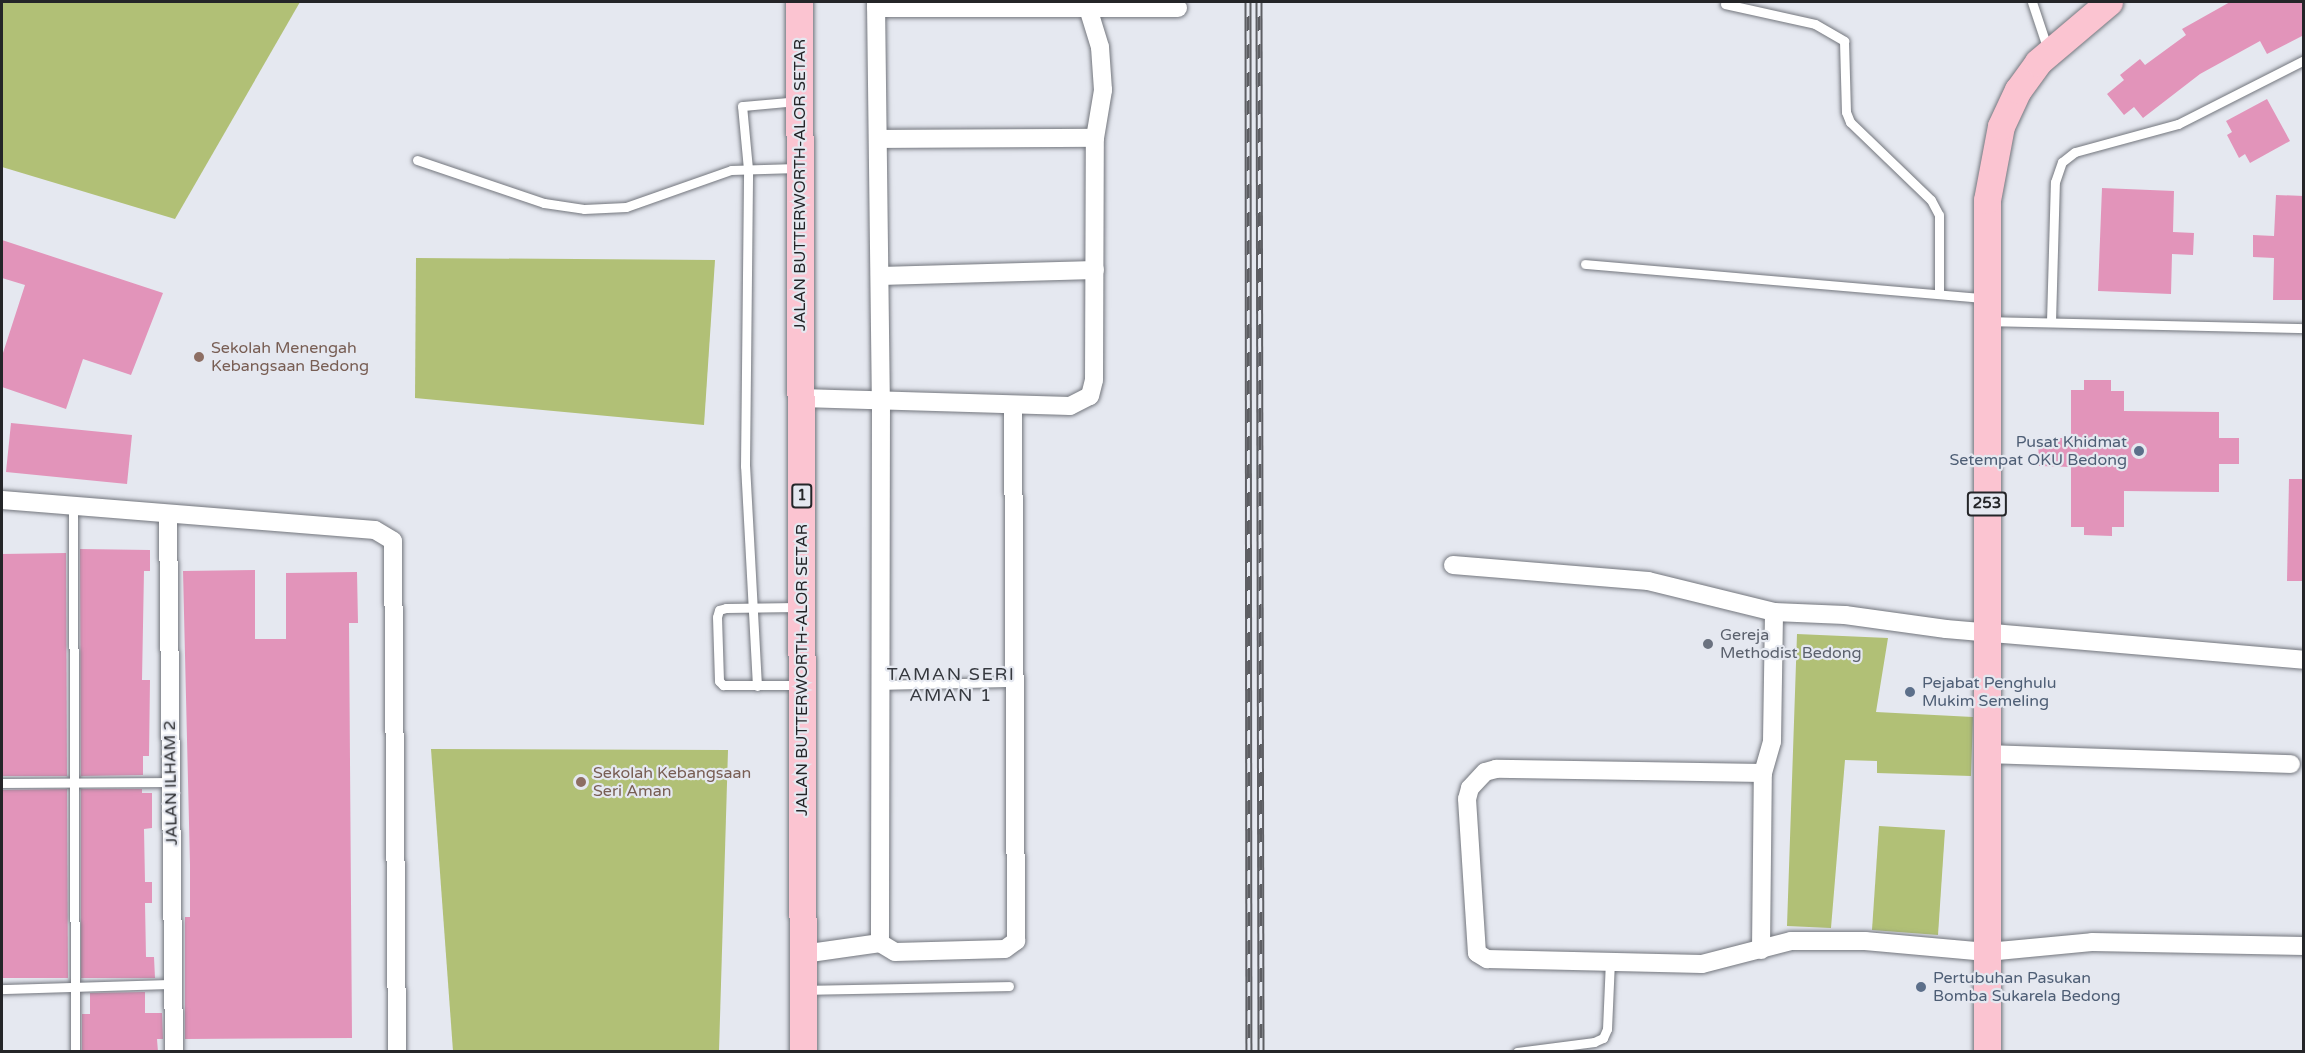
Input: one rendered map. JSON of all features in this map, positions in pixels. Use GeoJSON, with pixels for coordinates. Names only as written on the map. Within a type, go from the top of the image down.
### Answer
{"type":"FeatureCollection","features":[{"type":"Feature","properties":{"kind":"main road","name":"JALAN BUTTERWORTH-ALOR SETAR"},"geometry":{"type":"LineString","coordinates":[[799,2],[803,954],[801,1047]]}},
{"type":"Feature","properties":{"kind":"main road","name":"253"},"geometry":{"type":"LineString","coordinates":[[1987,1052],[1987,200],[1992,160],[2001,126],[2018,90],[2049,52],[2109,2]]}},
{"type":"Feature","properties":{"kind":"street"},"geometry":{"type":"LineString","coordinates":[[880,943],[882,402],[876,5],[1061,5],[1088,8],[1178,8]]}},
{"type":"Feature","properties":{"kind":"street"},"geometry":{"type":"LineString","coordinates":[[801,398],[1070,406],[1090,396],[1094,381],[1095,138],[1103,66],[1088,8]]}},
{"type":"Feature","properties":{"kind":"street"},"geometry":{"type":"LineString","coordinates":[[878,139],[1095,138]]}},
{"type":"Feature","properties":{"kind":"street"},"geometry":{"type":"LineString","coordinates":[[880,276],[1095,270]]}},
{"type":"Feature","properties":{"kind":"street"},"geometry":{"type":"LineString","coordinates":[[803,954],[880,943],[895,952],[1005,950],[1016,941],[1012,406]]}},
{"type":"Feature","properties":{"kind":"street"},"geometry":{"type":"LineString","coordinates":[[2,500],[375,531],[393,542],[397,1052]]}},
{"type":"Feature","properties":{"kind":"street","name":"JALAN ILHAM 2"},"geometry":{"type":"LineString","coordinates":[[168,515],[174,1052]]}},
{"type":"Feature","properties":{"kind":"street"},"geometry":{"type":"LineString","coordinates":[[1453,565],[1648,581],[1774,612],[1845,615],[1946,629],[2304,660]]}},
{"type":"Feature","properties":{"kind":"street"},"geometry":{"type":"LineString","coordinates":[[1761,950],[1763,773],[1772,741],[1774,612]]}},
{"type":"Feature","properties":{"kind":"street"},"geometry":{"type":"LineString","coordinates":[[1987,754],[2291,764]]}},
{"type":"Feature","properties":{"kind":"street"},"geometry":{"type":"LineString","coordinates":[[1763,773],[1496,769],[1477,778],[1467,799],[1477,953],[1486,959],[1610,960],[1702,964],[1791,941],[1854,941],[1987,952],[2092,942],[2304,946]]}},
{"type":"Feature","properties":{"kind":"lane"},"geometry":{"type":"LineString","coordinates":[[2032,2],[2049,52]]}},
{"type":"Feature","properties":{"kind":"lane"},"geometry":{"type":"LineString","coordinates":[[1725,4],[1748,6],[1815,24],[1844,41],[1846,112],[1850,122],[1931,200],[1939,215],[1939,294]]}},
{"type":"Feature","properties":{"kind":"lane"},"geometry":{"type":"LineString","coordinates":[[2051,322],[2055,182],[2061,162],[2075,152],[2178,124],[2304,60]]}},
{"type":"Feature","properties":{"kind":"lane"},"geometry":{"type":"LineString","coordinates":[[757,686],[755,608],[745,466],[748,169],[742,106],[800,101]]}},
{"type":"Feature","properties":{"kind":"lane"},"geometry":{"type":"LineString","coordinates":[[417,160],[544,203],[584,209],[626,207],[732,170],[800,168]]}},
{"type":"Feature","properties":{"kind":"lane"},"geometry":{"type":"LineString","coordinates":[[1585,264],[1939,294],[1987,309],[2051,322],[2304,328]]}},
{"type":"Feature","properties":{"kind":"lane"},"geometry":{"type":"LineString","coordinates":[[73,507],[76,783],[75,1052]]}},
{"type":"Feature","properties":{"kind":"lane"},"geometry":{"type":"LineString","coordinates":[[802,607],[726,608],[719,610],[717,616],[719,681],[728,686],[802,685]]}},
{"type":"Feature","properties":{"kind":"lane"},"geometry":{"type":"LineString","coordinates":[[880,685],[1014,682]]}},
{"type":"Feature","properties":{"kind":"lane"},"geometry":{"type":"LineString","coordinates":[[2,783],[171,782]]}},
{"type":"Feature","properties":{"kind":"lane"},"geometry":{"type":"LineString","coordinates":[[1516,1052],[1594,1042],[1603,1038],[1607,1029],[1610,960]]}},
{"type":"Feature","properties":{"kind":"lane"},"geometry":{"type":"LineString","coordinates":[[2,989],[173,984]]}},
{"type":"Feature","properties":{"kind":"lane"},"geometry":{"type":"LineString","coordinates":[[803,990],[1009,986]]}},
{"type":"Feature","properties":{"kind":"green space"},"geometry":{"type":"Polygon","coordinates":[[[2,2],[300,2],[175,219],[2,167],[2,2]]]}},
{"type":"Feature","properties":{"kind":"green space"},"geometry":{"type":"Polygon","coordinates":[[[416,258],[715,260],[704,425],[415,398],[416,258]]]}},
{"type":"Feature","properties":{"kind":"green space"},"geometry":{"type":"Polygon","coordinates":[[[1797,634],[1888,638],[1876,712],[1973,717],[1971,776],[1877,773],[1877,761],[1845,760],[1831,928],[1787,926],[1797,634]]]}},
{"type":"Feature","properties":{"kind":"green space"},"geometry":{"type":"Polygon","coordinates":[[[431,749],[728,750],[719,1051],[453,1051],[431,749]]]}},
{"type":"Feature","properties":{"kind":"green space"},"geometry":{"type":"Polygon","coordinates":[[[1879,826],[1945,830],[1938,935],[1872,930],[1879,826]]]}},
{"type":"Feature","properties":{"kind":"building"},"geometry":{"type":"Polygon","coordinates":[[[2230,2],[2304,2],[2304,35],[2267,54],[2260,41],[2200,74],[2143,118],[2134,107],[2124,115],[2107,94],[2124,80],[2120,75],[2140,59],[2145,65],[2186,35],[2182,29],[2230,2]]]}},
{"type":"Feature","properties":{"kind":"building"},"geometry":{"type":"Polygon","coordinates":[[[2267,99],[2290,141],[2250,163],[2245,154],[2239,158],[2227,135],[2232,132],[2226,121],[2267,99]]]}},
{"type":"Feature","properties":{"kind":"building"},"geometry":{"type":"Polygon","coordinates":[[[2102,188],[2174,191],[2173,232],[2194,233],[2193,255],[2172,254],[2171,294],[2098,291],[2102,188]]]}},
{"type":"Feature","properties":{"kind":"building"},"geometry":{"type":"Polygon","coordinates":[[[2276,195],[2304,196],[2304,300],[2273,300],[2274,258],[2253,257],[2253,235],[2274,236],[2276,195]]]}},
{"type":"Feature","properties":{"kind":"building"},"geometry":{"type":"Polygon","coordinates":[[[2,240],[163,293],[131,375],[83,359],[66,409],[2,387],[2,356],[25,285],[2,278],[2,240]]]}},
{"type":"Feature","properties":{"kind":"building","name":"Pusat Khidmat Setempat OKU Bedong"},"geometry":{"type":"Polygon","coordinates":[[[2084,380],[2111,380],[2111,391],[2124,391],[2124,411],[2219,412],[2219,438],[2239,438],[2239,464],[2219,464],[2219,492],[2124,491],[2124,527],[2112,527],[2112,536],[2084,535],[2084,527],[2071,527],[2071,467],[2039,466],[2038,438],[2071,438],[2071,390],[2084,390],[2084,380]]]}},
{"type":"Feature","properties":{"kind":"building"},"geometry":{"type":"Polygon","coordinates":[[[11,423],[132,435],[127,484],[6,472],[11,423]]]}},
{"type":"Feature","properties":{"kind":"building"},"geometry":{"type":"Polygon","coordinates":[[[2289,479],[2304,479],[2304,581],[2287,581],[2289,479]]]}},
{"type":"Feature","properties":{"kind":"building"},"geometry":{"type":"Polygon","coordinates":[[[80,549],[150,550],[150,571],[144,571],[142,680],[150,680],[149,756],[143,756],[143,775],[81,776],[80,549]]]}},
{"type":"Feature","properties":{"kind":"building"},"geometry":{"type":"Polygon","coordinates":[[[66,553],[67,776],[2,776],[2,554],[66,553]]]}},
{"type":"Feature","properties":{"kind":"building"},"geometry":{"type":"Polygon","coordinates":[[[255,570],[255,639],[286,639],[286,573],[357,572],[358,623],[349,623],[352,1038],[185,1039],[185,917],[190,917],[190,865],[183,571],[255,570]]]}},
{"type":"Feature","properties":{"kind":"building"},"geometry":{"type":"Polygon","coordinates":[[[67,789],[68,978],[2,978],[2,790],[67,789]]]}},
{"type":"Feature","properties":{"kind":"building"},"geometry":{"type":"Polygon","coordinates":[[[81,789],[142,789],[142,793],[152,793],[152,828],[144,829],[145,882],[152,882],[152,903],[145,903],[146,957],[154,957],[155,978],[81,978],[81,789]]]}},
{"type":"Feature","properties":{"kind":"building"},"geometry":{"type":"Polygon","coordinates":[[[145,992],[145,1013],[162,1013],[163,1039],[157,1039],[158,1052],[82,1052],[82,1014],[90,1014],[90,993],[145,992]]]}},
{"type":"Feature","properties":{"kind":"railway"},"geometry":{"type":"LineString","coordinates":[[1248,2],[1249,1052]]}},
{"type":"Feature","properties":{"kind":"railway"},"geometry":{"type":"LineString","coordinates":[[1259,2],[1261,1052]]}},
{"type":"Feature","properties":{"kind":"place","name":"Sekolah Menengah Kebangsaan Bedong"},"geometry":{"type":"Point","coordinates":[199,357]}},
{"type":"Feature","properties":{"kind":"place","name":"Pusat Khidmat Setempat OKU Bedong"},"geometry":{"type":"Point","coordinates":[2139,451]}},
{"type":"Feature","properties":{"kind":"place","name":"Gereja Methodist Bedong"},"geometry":{"type":"Point","coordinates":[1708,644]}},
{"type":"Feature","properties":{"kind":"place","name":"Pejabat Penghulu Mukim Semeling"},"geometry":{"type":"Point","coordinates":[1910,692]}},
{"type":"Feature","properties":{"kind":"place","name":"Sekolah Kebangsaan Seri Aman"},"geometry":{"type":"Point","coordinates":[581,782]}},
{"type":"Feature","properties":{"kind":"place","name":"Pertubuhan Pasukan Bomba Sukarela Bedong"},"geometry":{"type":"Point","coordinates":[1921,987]}},
{"type":"Feature","properties":{"kind":"district","name":"TAMAN SERI AMAN 1"},"geometry":{"type":"Point","coordinates":[951,685]}}]}
